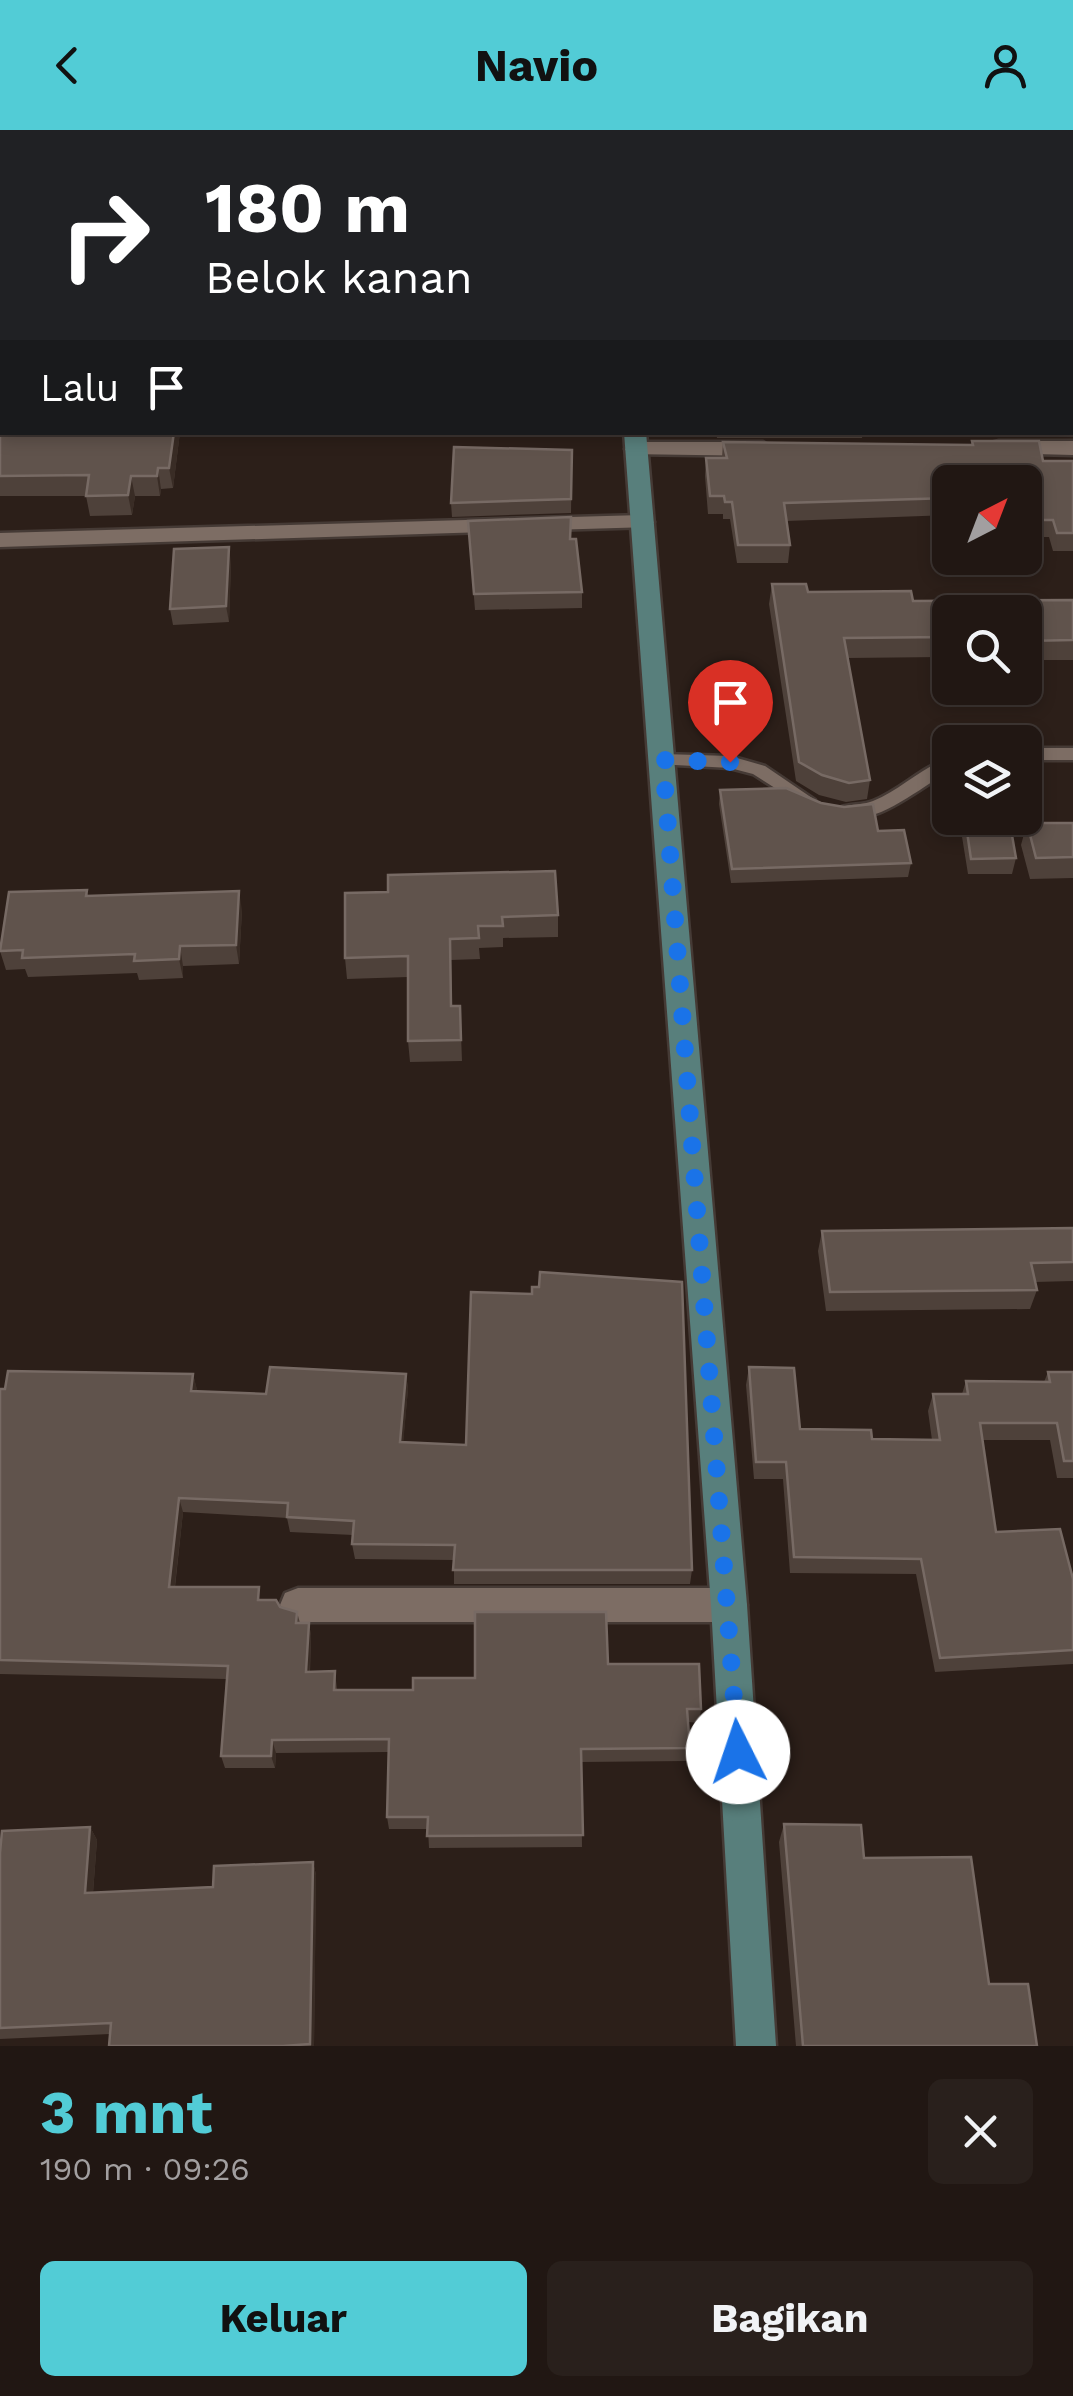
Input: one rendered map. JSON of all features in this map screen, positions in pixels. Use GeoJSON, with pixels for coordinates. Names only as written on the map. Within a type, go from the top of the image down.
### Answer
{"type":"FeatureCollection","features":[{"type":"Feature","properties":{"kind":"street"},"geometry":{"type":"LineString","coordinates":[[756,2046],[729,1605],[635,441],[795,449]]}},
{"type":"Feature","properties":{"kind":"street"},"geometry":{"type":"LineString","coordinates":[[974,448],[1073,448]]}},
{"type":"Feature","properties":{"kind":"street"},"geometry":{"type":"LineString","coordinates":[[0,540],[642,522]]}},
{"type":"Feature","properties":{"kind":"street"},"geometry":{"type":"LineString","coordinates":[[298,1605],[729,1605]]}},
{"type":"Feature","properties":{"kind":"lane"},"geometry":{"type":"LineString","coordinates":[[1042,754],[1073,754]]}},
{"type":"Feature","properties":{"kind":"lane"},"geometry":{"type":"LineString","coordinates":[[663,760],[730,762],[759,770],[791,794],[822,806],[856,812],[894,798],[932,772]]}},
{"type":"Feature","properties":{"kind":"building"},"geometry":{"type":"Polygon","coordinates":[[[0,435],[174,435],[169,468],[158,468],[157,476],[131,476],[128,495],[86,496],[89,475],[0,476],[0,435]]]}},
{"type":"Feature","properties":{"kind":"building"},"geometry":{"type":"Polygon","coordinates":[[[972,441],[1039,441],[1043,461],[1073,461],[1073,533],[1057,533],[1053,520],[1042,520],[1042,465],[932,465],[932,499],[784,503],[790,545],[738,545],[732,502],[725,502],[724,496],[710,496],[706,458],[727,458],[723,442],[973,445],[972,441]]]}},
{"type":"Feature","properties":{"kind":"building"},"geometry":{"type":"Polygon","coordinates":[[[454,447],[572,450],[571,499],[451,503],[454,447]]]}},
{"type":"Feature","properties":{"kind":"building"},"geometry":{"type":"Polygon","coordinates":[[[571,517],[570,539],[576,539],[582,592],[474,594],[468,521],[571,517]]]}},
{"type":"Feature","properties":{"kind":"building"},"geometry":{"type":"Polygon","coordinates":[[[229,547],[226,606],[170,609],[174,549],[229,547]]]}},
{"type":"Feature","properties":{"kind":"building"},"geometry":{"type":"Polygon","coordinates":[[[772,584],[806,584],[808,592],[911,591],[913,601],[932,601],[932,637],[844,638],[870,780],[849,783],[822,775],[799,762],[772,584]]]}},
{"type":"Feature","properties":{"kind":"building"},"geometry":{"type":"Polygon","coordinates":[[[1042,600],[1073,600],[1073,640],[1042,641],[1042,600]]]}},
{"type":"Feature","properties":{"kind":"building"},"geometry":{"type":"Polygon","coordinates":[[[786,788],[821,803],[844,807],[873,804],[878,831],[904,830],[911,863],[732,869],[720,790],[786,788]]]}},
{"type":"Feature","properties":{"kind":"building"},"geometry":{"type":"Polygon","coordinates":[[[1042,823],[1073,823],[1073,857],[1036,858],[1030,835],[1042,835],[1042,823]]]}},
{"type":"Feature","properties":{"kind":"building"},"geometry":{"type":"Polygon","coordinates":[[[967,835],[1012,835],[1016,858],[971,859],[967,835]]]}},
{"type":"Feature","properties":{"kind":"building"},"geometry":{"type":"Polygon","coordinates":[[[555,871],[558,915],[502,917],[503,926],[478,926],[479,938],[450,939],[451,1006],[460,1006],[461,1040],[408,1041],[408,956],[345,958],[345,893],[388,892],[388,875],[555,871]]]}},
{"type":"Feature","properties":{"kind":"building"},"geometry":{"type":"Polygon","coordinates":[[[87,890],[86,896],[239,891],[236,945],[180,946],[179,959],[134,961],[135,954],[22,958],[23,950],[0,951],[9,892],[87,890]]]}},
{"type":"Feature","properties":{"kind":"building"},"geometry":{"type":"Polygon","coordinates":[[[1073,1228],[1073,1262],[1031,1263],[1037,1290],[830,1292],[822,1231],[1073,1228]]]}},
{"type":"Feature","properties":{"kind":"building"},"geometry":{"type":"Polygon","coordinates":[[[540,1272],[682,1282],[692,1570],[453,1570],[455,1545],[352,1544],[354,1521],[287,1517],[288,1503],[179,1498],[169,1587],[259,1587],[258,1600],[276,1600],[280,1607],[297,1612],[296,1623],[309,1623],[306,1672],[335,1671],[334,1690],[413,1690],[413,1678],[475,1678],[475,1612],[606,1612],[608,1664],[699,1664],[701,1709],[687,1709],[690,1748],[581,1749],[583,1835],[427,1836],[428,1817],[387,1817],[389,1739],[272,1740],[271,1756],[221,1756],[228,1666],[0,1660],[0,1389],[5,1389],[8,1371],[193,1374],[191,1391],[266,1394],[270,1367],[406,1374],[400,1442],[466,1445],[471,1292],[532,1294],[532,1287],[539,1287],[540,1272]]]}},
{"type":"Feature","properties":{"kind":"building"},"geometry":{"type":"Polygon","coordinates":[[[749,1367],[794,1368],[800,1429],[871,1430],[872,1439],[940,1440],[933,1394],[968,1394],[966,1381],[1050,1382],[1048,1372],[1073,1372],[1073,1461],[1064,1461],[1057,1423],[980,1423],[996,1532],[1060,1529],[1073,1579],[1073,1650],[940,1658],[921,1559],[794,1557],[786,1462],[756,1462],[749,1367]]]}},
{"type":"Feature","properties":{"kind":"building"},"geometry":{"type":"Polygon","coordinates":[[[784,1824],[861,1825],[864,1858],[971,1857],[989,1984],[1028,1984],[1037,2046],[803,2046],[784,1824]]]}},
{"type":"Feature","properties":{"kind":"building"},"geometry":{"type":"Polygon","coordinates":[[[90,1827],[85,1893],[213,1887],[214,1866],[313,1862],[310,2044],[109,2046],[111,2023],[0,2028],[2,1831],[90,1827]]]}},
{"type":"Feature","properties":{"kind":"route"},"geometry":{"type":"LineString","coordinates":[[730,762],[663,760],[738,1752]]}}]}
